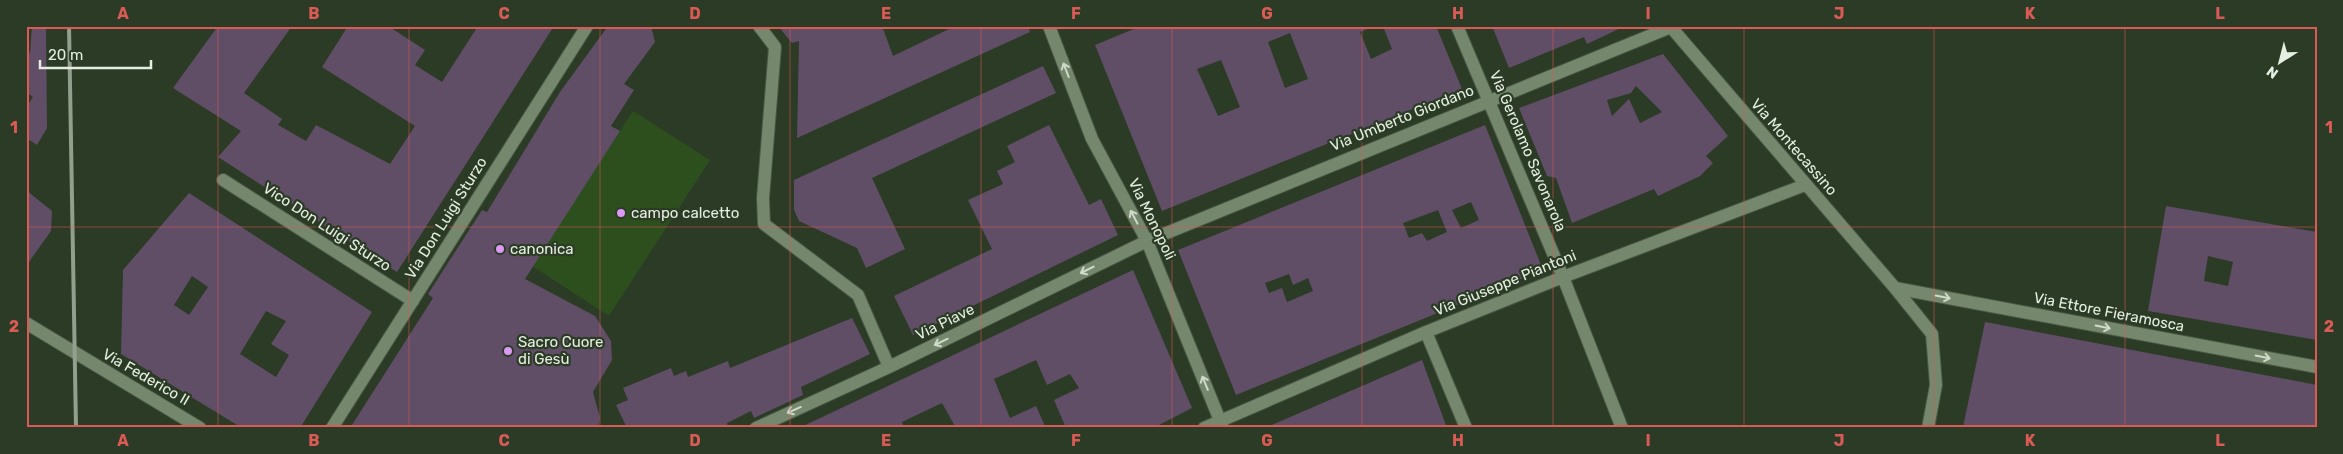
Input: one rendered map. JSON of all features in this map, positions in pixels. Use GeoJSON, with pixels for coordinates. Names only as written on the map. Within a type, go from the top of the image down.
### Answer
{"type":"FeatureCollection","features":[{"type":"Feature","properties":{"kind":"street","name":"Via Don Luigi Sturzo"},"geometry":{"type":"LineString","coordinates":[[332,428],[587,26]]}},
{"type":"Feature","properties":{"kind":"street"},"geometry":{"type":"LineString","coordinates":[[759,26],[775,47],[763,198],[764,224],[858,295],[889,367]]}},
{"type":"Feature","properties":{"kind":"street","name":"Via Monopoli"},"geometry":{"type":"LineString","coordinates":[[1049,26],[1092,138],[1147,241],[1222,424]]}},
{"type":"Feature","properties":{"kind":"street","name":"Via Gerolamo Savonarola"},"geometry":{"type":"LineString","coordinates":[[1457,26],[1563,276],[1622,428]]}},
{"type":"Feature","properties":{"kind":"street","name":"Via Umberto Giordano"},"geometry":{"type":"LineString","coordinates":[[1147,241],[1670,27]]}},
{"type":"Feature","properties":{"kind":"street","name":"Via Montecassino"},"geometry":{"type":"LineString","coordinates":[[1670,27],[1895,288],[1932,334],[1936,386],[1928,428]]}},
{"type":"Feature","properties":{"kind":"street","name":"Vico Don Luigi Sturzo"},"geometry":{"type":"LineString","coordinates":[[223,180],[413,301]]}},
{"type":"Feature","properties":{"kind":"street","name":"Via Giuseppe Piantoni"},"geometry":{"type":"LineString","coordinates":[[1204,428],[1222,424],[1426,332],[1563,276],[1805,185]]}},
{"type":"Feature","properties":{"kind":"street","name":"Via Piave"},"geometry":{"type":"LineString","coordinates":[[756,428],[889,367],[1147,241]]}},
{"type":"Feature","properties":{"kind":"street","name":"Via Ettore Fieramosca"},"geometry":{"type":"LineString","coordinates":[[1895,288],[2317,367]]}},
{"type":"Feature","properties":{"kind":"street","name":"Via Federico II"},"geometry":{"type":"LineString","coordinates":[[26,323],[200,428]]}},
{"type":"Feature","properties":{"kind":"street"},"geometry":{"type":"LineString","coordinates":[[1426,332],[1466,428]]}},
{"type":"Feature","properties":{"kind":"green space","name":"campo calcetto"},"geometry":{"type":"Polygon","coordinates":[[[633,111],[710,160],[609,316],[532,266],[633,111]]]}},
{"type":"Feature","properties":{"kind":"building"},"geometry":{"type":"Polygon","coordinates":[[[32,26],[46,26],[47,128],[37,145],[26,138],[26,102],[29,103],[33,97],[26,92],[26,50],[30,53],[32,26]]]}},
{"type":"Feature","properties":{"kind":"building"},"geometry":{"type":"Polygon","coordinates":[[[218,26],[292,26],[244,93],[282,119],[278,125],[306,141],[316,125],[390,164],[415,126],[322,67],[348,26],[388,26],[425,50],[415,65],[442,82],[478,26],[554,26],[397,272],[218,157],[241,131],[173,88],[218,26]]]}},
{"type":"Feature","properties":{"kind":"building","name":"canonica"},"geometry":{"type":"Polygon","coordinates":[[[608,26],[651,26],[655,42],[624,84],[634,90],[611,126],[620,131],[525,279],[595,316],[611,341],[612,360],[593,392],[600,418],[598,428],[350,428],[433,298],[428,294],[482,210],[487,212],[560,92],[608,26]]]}},
{"type":"Feature","properties":{"kind":"building"},"geometry":{"type":"Polygon","coordinates":[[[778,26],[882,26],[893,56],[949,29],[948,26],[1028,26],[1030,32],[797,138],[799,41],[792,43],[778,26]]]}},
{"type":"Feature","properties":{"kind":"building"},"geometry":{"type":"Polygon","coordinates":[[[1141,26],[1375,26],[1360,32],[1371,59],[1392,49],[1383,26],[1436,26],[1462,89],[1162,211],[1095,45],[1141,26]],[[1290,33],[1268,42],[1285,88],[1308,79],[1290,33]],[[1221,60],[1197,69],[1218,116],[1240,107],[1221,60]]]}},
{"type":"Feature","properties":{"kind":"building"},"geometry":{"type":"Polygon","coordinates":[[[1492,26],[1625,26],[1587,44],[1584,37],[1509,68],[1492,26]]]}},
{"type":"Feature","properties":{"kind":"building"},"geometry":{"type":"Polygon","coordinates":[[[1663,54],[1728,136],[1706,156],[1713,163],[1700,176],[1658,196],[1654,189],[1572,223],[1556,178],[1547,176],[1519,108],[1663,54]],[[1636,86],[1631,93],[1607,100],[1612,116],[1629,99],[1640,123],[1662,112],[1636,86]]]}},
{"type":"Feature","properties":{"kind":"building"},"geometry":{"type":"Polygon","coordinates":[[[1043,66],[1056,93],[872,178],[905,249],[866,268],[857,248],[799,221],[794,210],[794,180],[1043,66]]]}},
{"type":"Feature","properties":{"kind":"building"},"geometry":{"type":"Polygon","coordinates":[[[1049,125],[1089,205],[1101,199],[1118,235],[913,335],[894,296],[992,249],[968,200],[1003,184],[997,171],[1015,162],[1007,146],[1049,125]]]}},
{"type":"Feature","properties":{"kind":"building"},"geometry":{"type":"Polygon","coordinates":[[[1485,125],[1543,270],[1236,395],[1178,250],[1485,125]],[[1471,202],[1452,210],[1461,228],[1479,220],[1471,202]],[[1438,210],[1403,223],[1409,238],[1422,233],[1427,241],[1447,232],[1438,210]],[[1289,274],[1265,283],[1269,293],[1282,288],[1287,302],[1313,291],[1308,278],[1293,285],[1289,274]]]}},
{"type":"Feature","properties":{"kind":"building"},"geometry":{"type":"Polygon","coordinates":[[[26,190],[52,211],[51,231],[26,266],[26,190]]]}},
{"type":"Feature","properties":{"kind":"building"},"geometry":{"type":"Polygon","coordinates":[[[189,193],[372,312],[300,428],[242,428],[121,354],[123,270],[189,193]],[[192,276],[174,305],[189,315],[208,287],[192,276]],[[266,311],[240,354],[276,377],[289,355],[271,344],[286,321],[266,311]]]}},
{"type":"Feature","properties":{"kind":"building"},"geometry":{"type":"Polygon","coordinates":[[[2166,206],[2317,232],[2317,340],[2148,311],[2166,206]],[[2208,256],[2204,281],[2228,286],[2233,262],[2208,256]]]}},
{"type":"Feature","properties":{"kind":"building"},"geometry":{"type":"Polygon","coordinates":[[[1133,270],[1192,408],[1153,428],[1066,428],[1054,400],[1079,388],[1070,374],[1047,385],[1036,360],[994,379],[1010,418],[1036,406],[1046,428],[956,428],[942,403],[902,422],[904,428],[799,428],[1133,270]]]}},
{"type":"Feature","properties":{"kind":"building"},"geometry":{"type":"Polygon","coordinates":[[[852,318],[870,354],[801,387],[803,395],[754,418],[751,411],[727,423],[728,428],[627,428],[616,405],[628,400],[623,388],[671,368],[674,376],[686,371],[688,377],[728,361],[730,368],[852,318]]]}},
{"type":"Feature","properties":{"kind":"building"},"geometry":{"type":"Polygon","coordinates":[[[1985,322],[2317,385],[2317,428],[1963,427],[1985,322]]]}},
{"type":"Feature","properties":{"kind":"building"},"geometry":{"type":"Polygon","coordinates":[[[1422,360],[1447,428],[1265,428],[1422,360]]]}},
{"type":"Feature","properties":{"kind":"railway"},"geometry":{"type":"LineString","coordinates":[[69,26],[76,428]]}},
{"type":"Feature","properties":{"kind":"place","name":"campo calcetto"},"geometry":{"type":"Point","coordinates":[621,213]}},
{"type":"Feature","properties":{"kind":"place","name":"canonica"},"geometry":{"type":"Point","coordinates":[500,249]}},
{"type":"Feature","properties":{"kind":"place","name":"Sacro Cuore di Gesù"},"geometry":{"type":"Point","coordinates":[508,351]}}]}
